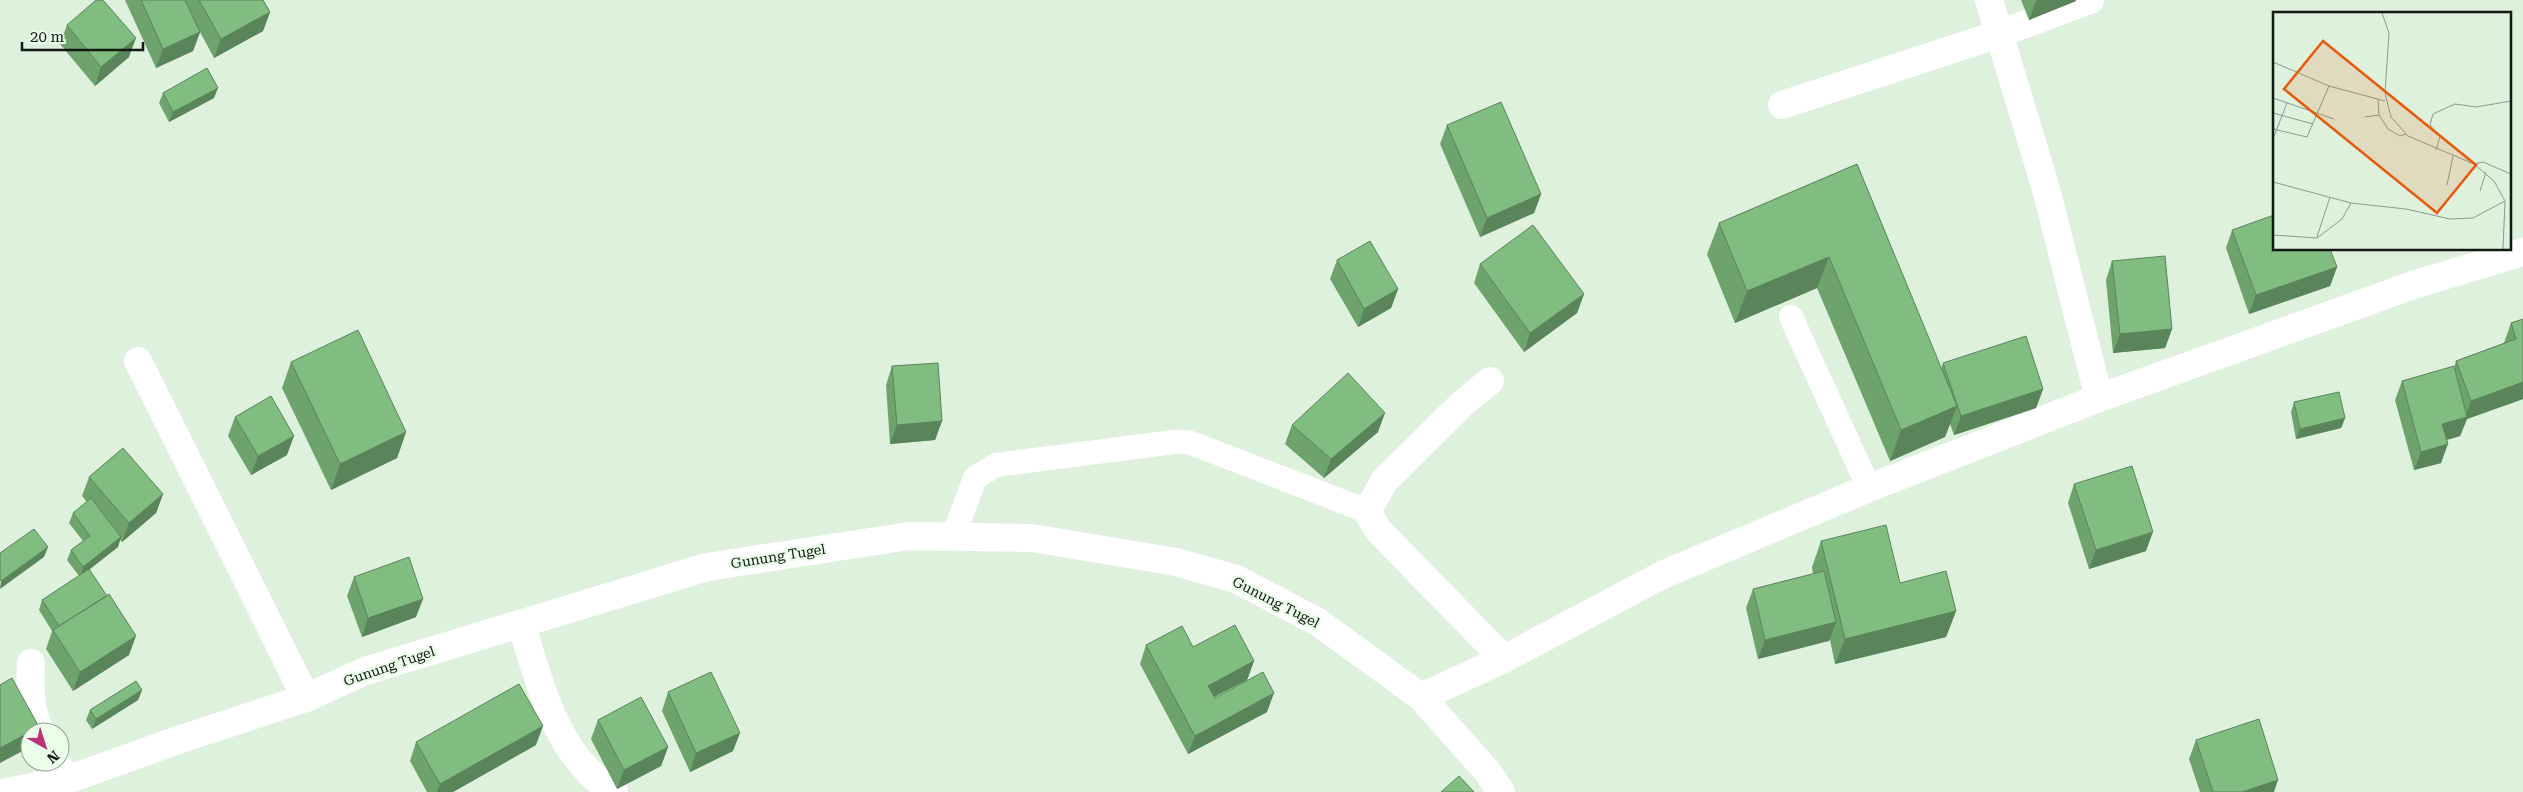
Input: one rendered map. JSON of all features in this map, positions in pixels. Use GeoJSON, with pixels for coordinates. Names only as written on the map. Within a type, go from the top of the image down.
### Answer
{"type":"FeatureCollection","features":[{"type":"Feature","properties":{"kind":"street"},"geometry":{"type":"LineString","coordinates":[[1989,0],[2046,189],[2099,398]]}},
{"type":"Feature","properties":{"kind":"street"},"geometry":{"type":"LineString","coordinates":[[1782,105],[1999,34],[2090,0]]}},
{"type":"Feature","properties":{"kind":"street"},"geometry":{"type":"LineString","coordinates":[[1421,697],[1504,659],[1662,575],[1869,488],[2099,398],[2416,284],[2523,252]]}},
{"type":"Feature","properties":{"kind":"street"},"geometry":{"type":"LineString","coordinates":[[138,361],[306,698]]}},
{"type":"Feature","properties":{"kind":"street"},"geometry":{"type":"LineString","coordinates":[[1490,380],[1462,404],[1384,480],[1368,511],[1379,531],[1504,659]]}},
{"type":"Feature","properties":{"kind":"street","name":"Gunung Tugel"},"geometry":{"type":"LineString","coordinates":[[70,769],[178,740],[306,698],[365,671],[707,567],[908,536],[1032,538],[1176,562],[1236,579],[1318,622],[1421,697],[1487,771],[1501,792]]}},
{"type":"Feature","properties":{"kind":"street"},"geometry":{"type":"LineString","coordinates":[[521,624],[550,714],[576,756],[590,773],[614,792]]}},
{"type":"Feature","properties":{"kind":"street"},"geometry":{"type":"LineString","coordinates":[[31,663],[30,698],[35,722]]}},
{"type":"Feature","properties":{"kind":"street","name":"Gunung Tugel"},"geometry":{"type":"LineString","coordinates":[[7,792],[34,789],[60,772]]}},
{"type":"Feature","properties":{"kind":"lane"},"geometry":{"type":"LineString","coordinates":[[1791,317],[1869,488]]}},
{"type":"Feature","properties":{"kind":"lane"},"geometry":{"type":"LineString","coordinates":[[953,537],[975,478],[996,465],[1174,442],[1188,442],[1368,511]]}},
{"type":"Feature","properties":{"kind":"building"},"geometry":{"type":"Polygon","coordinates":[[[96,0],[103,0],[136,38],[101,67],[67,25],[96,0]]]}},
{"type":"Feature","properties":{"kind":"building"},"geometry":{"type":"Polygon","coordinates":[[[141,0],[185,0],[200,32],[163,49],[141,0]]]}},
{"type":"Feature","properties":{"kind":"building"},"geometry":{"type":"Polygon","coordinates":[[[199,0],[263,0],[270,12],[221,39],[199,0]]]}},
{"type":"Feature","properties":{"kind":"building"},"geometry":{"type":"Polygon","coordinates":[[[207,68],[218,88],[173,112],[163,93],[207,68]]]}},
{"type":"Feature","properties":{"kind":"building"},"geometry":{"type":"Polygon","coordinates":[[[1501,102],[1541,194],[1487,218],[1447,125],[1501,102]]]}},
{"type":"Feature","properties":{"kind":"building"},"geometry":{"type":"Polygon","coordinates":[[[1857,164],[1957,406],[1901,430],[1829,257],[1747,291],[1719,223],[1857,164]]]}},
{"type":"Feature","properties":{"kind":"building"},"geometry":{"type":"Polygon","coordinates":[[[2273,215],[2273,250],[2330,250],[2337,267],[2256,295],[2232,230],[2273,215]]]}},
{"type":"Feature","properties":{"kind":"building"},"geometry":{"type":"Polygon","coordinates":[[[1533,225],[1584,294],[1530,333],[1480,264],[1533,225]]]}},
{"type":"Feature","properties":{"kind":"building"},"geometry":{"type":"Polygon","coordinates":[[[1370,241],[1398,289],[1364,309],[1337,260],[1370,241]]]}},
{"type":"Feature","properties":{"kind":"building"},"geometry":{"type":"Polygon","coordinates":[[[2165,256],[2172,329],[2120,334],[2112,261],[2165,256]]]}},
{"type":"Feature","properties":{"kind":"building"},"geometry":{"type":"Polygon","coordinates":[[[2523,319],[2523,382],[2471,401],[2456,361],[2516,339],[2511,323],[2523,319]]]}},
{"type":"Feature","properties":{"kind":"building"},"geometry":{"type":"Polygon","coordinates":[[[358,330],[406,432],[340,464],[291,362],[358,330]]]}},
{"type":"Feature","properties":{"kind":"building"},"geometry":{"type":"Polygon","coordinates":[[[2026,336],[2043,389],[1961,416],[1943,363],[2026,336]]]}},
{"type":"Feature","properties":{"kind":"building"},"geometry":{"type":"Polygon","coordinates":[[[938,363],[942,421],[897,425],[892,366],[938,363]]]}},
{"type":"Feature","properties":{"kind":"building"},"geometry":{"type":"Polygon","coordinates":[[[2454,366],[2467,417],[2442,424],[2448,444],[2421,452],[2402,381],[2454,366]]]}},
{"type":"Feature","properties":{"kind":"building"},"geometry":{"type":"Polygon","coordinates":[[[1348,373],[1385,413],[1331,459],[1292,425],[1348,373]]]}},
{"type":"Feature","properties":{"kind":"building"},"geometry":{"type":"Polygon","coordinates":[[[2339,392],[2345,418],[2300,429],[2294,402],[2339,392]]]}},
{"type":"Feature","properties":{"kind":"building"},"geometry":{"type":"Polygon","coordinates":[[[271,396],[294,436],[258,456],[235,417],[271,396]]]}},
{"type":"Feature","properties":{"kind":"building"},"geometry":{"type":"Polygon","coordinates":[[[123,448],[163,494],[129,523],[89,477],[123,448]]]}},
{"type":"Feature","properties":{"kind":"building"},"geometry":{"type":"Polygon","coordinates":[[[2132,466],[2153,532],[2096,550],[2074,484],[2132,466]]]}},
{"type":"Feature","properties":{"kind":"building"},"geometry":{"type":"Polygon","coordinates":[[[91,498],[121,537],[83,567],[71,550],[90,536],[73,513],[91,498]]]}},
{"type":"Feature","properties":{"kind":"building"},"geometry":{"type":"Polygon","coordinates":[[[1886,525],[1900,583],[1946,571],[1956,611],[1845,639],[1821,541],[1886,525]]]}},
{"type":"Feature","properties":{"kind":"building"},"geometry":{"type":"Polygon","coordinates":[[[34,529],[48,547],[1,581],[0,553],[34,529]]]}},
{"type":"Feature","properties":{"kind":"building"},"geometry":{"type":"Polygon","coordinates":[[[409,557],[423,599],[368,618],[354,577],[409,557]]]}},
{"type":"Feature","properties":{"kind":"building"},"geometry":{"type":"Polygon","coordinates":[[[89,569],[107,596],[59,626],[42,600],[89,569]]]}},
{"type":"Feature","properties":{"kind":"building"},"geometry":{"type":"Polygon","coordinates":[[[1824,571],[1836,622],[1765,640],[1753,589],[1824,571]]]}},
{"type":"Feature","properties":{"kind":"building"},"geometry":{"type":"Polygon","coordinates":[[[109,594],[136,636],[80,672],[53,630],[109,594]]]}},
{"type":"Feature","properties":{"kind":"building"},"geometry":{"type":"Polygon","coordinates":[[[1235,625],[1254,661],[1208,686],[1215,698],[1263,672],[1274,693],[1195,736],[1146,645],[1182,626],[1193,647],[1235,625]]]}},
{"type":"Feature","properties":{"kind":"building"},"geometry":{"type":"Polygon","coordinates":[[[711,672],[740,733],[696,753],[668,692],[711,672]]]}},
{"type":"Feature","properties":{"kind":"building"},"geometry":{"type":"Polygon","coordinates":[[[12,678],[36,722],[20,722],[20,737],[0,748],[0,685],[12,678]]]}},
{"type":"Feature","properties":{"kind":"building"},"geometry":{"type":"Polygon","coordinates":[[[136,681],[142,690],[96,719],[90,710],[136,681]]]}},
{"type":"Feature","properties":{"kind":"building"},"geometry":{"type":"Polygon","coordinates":[[[519,684],[543,726],[440,784],[416,742],[519,684]]]}},
{"type":"Feature","properties":{"kind":"building"},"geometry":{"type":"Polygon","coordinates":[[[641,697],[668,747],[624,770],[598,720],[641,697]]]}},
{"type":"Feature","properties":{"kind":"building"},"geometry":{"type":"Polygon","coordinates":[[[2259,719],[2278,780],[2242,792],[2213,792],[2196,740],[2259,719]]]}},
{"type":"Feature","properties":{"kind":"building"},"geometry":{"type":"Polygon","coordinates":[[[1459,776],[1474,792],[1441,792],[1459,776]]]}}]}
